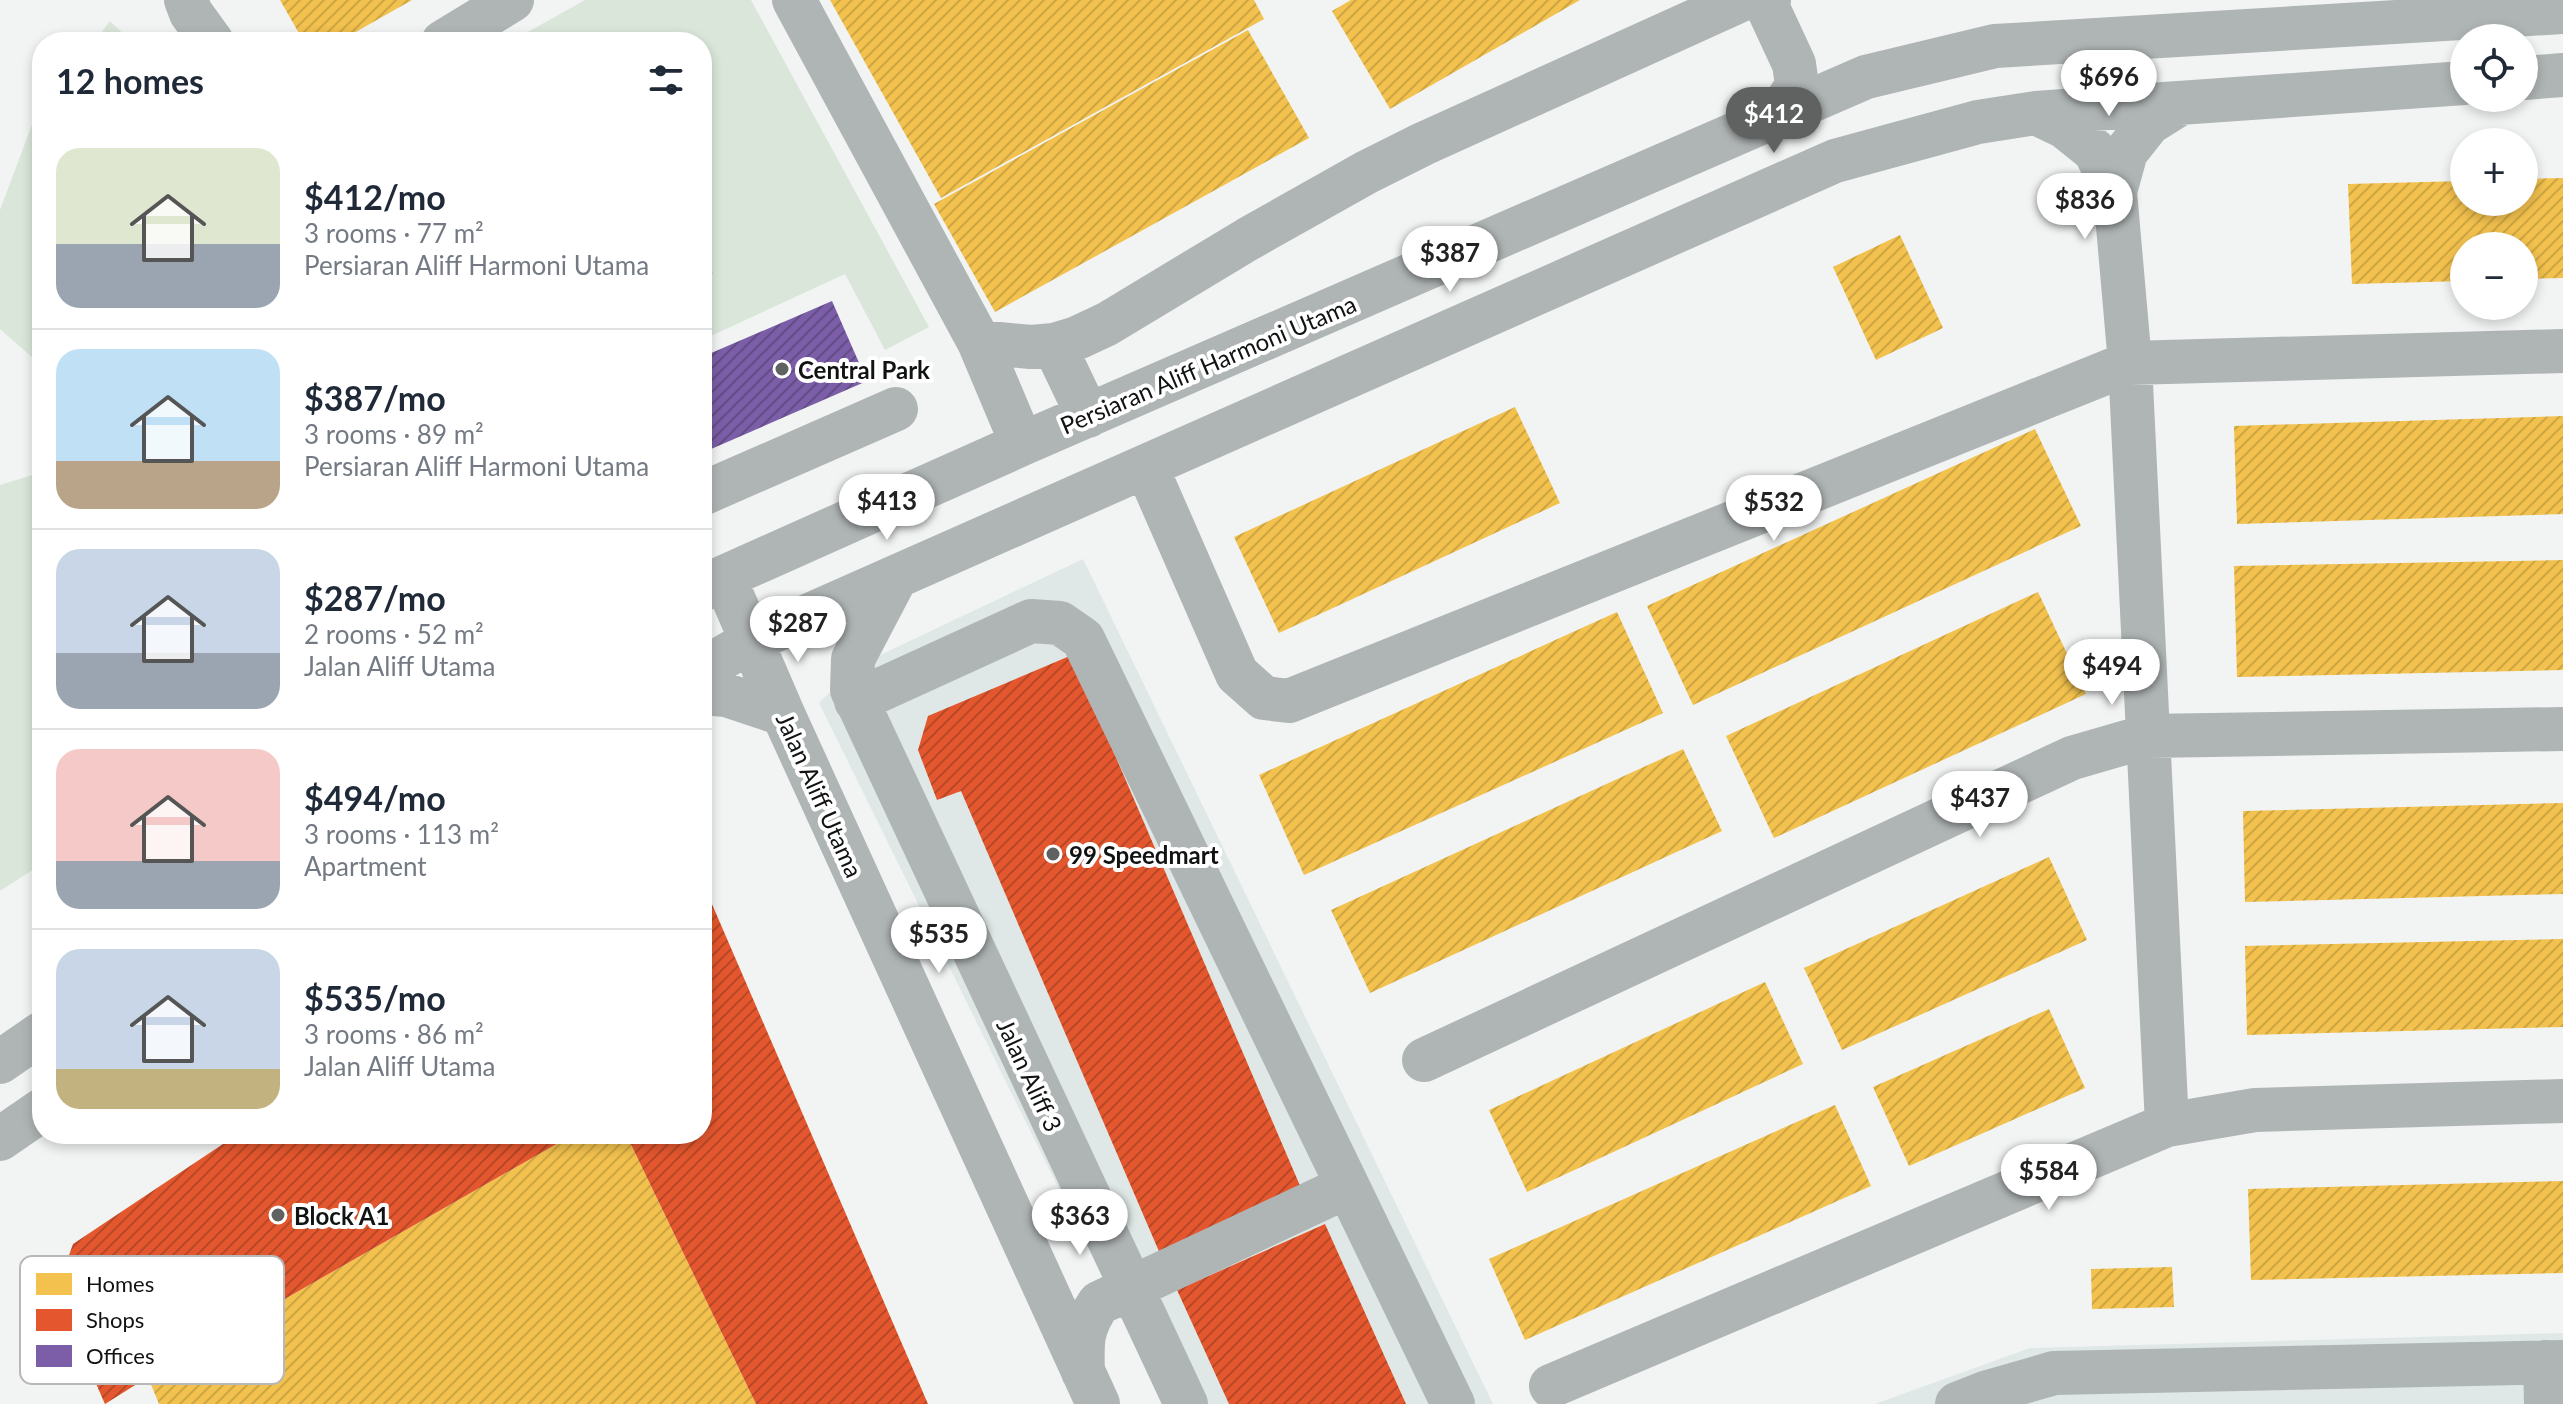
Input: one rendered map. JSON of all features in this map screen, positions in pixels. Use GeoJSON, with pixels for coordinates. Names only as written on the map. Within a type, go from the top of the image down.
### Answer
{"type":"FeatureCollection","features":[{"type":"Feature","properties":{"kind":"street"},"geometry":{"type":"LineString","coordinates":[[186,0],[205,32]]}},
{"type":"Feature","properties":{"kind":"street"},"geometry":{"type":"LineString","coordinates":[[459,32],[512,0]]}},
{"type":"Feature","properties":{"kind":"street"},"geometry":{"type":"LineString","coordinates":[[794,0],[979,342],[1022,444]]}},
{"type":"Feature","properties":{"kind":"street"},"geometry":{"type":"LineString","coordinates":[[979,342],[1005,347],[1054,345],[1107,324],[1367,172],[1741,0]]}},
{"type":"Feature","properties":{"kind":"street"},"geometry":{"type":"LineString","coordinates":[[1769,0],[1768,8],[1794,64],[1797,85],[1778,116]]}},
{"type":"Feature","properties":{"kind":"street"},"geometry":{"type":"LineString","coordinates":[[1791,0],[1820,50],[1838,68],[1866,77]]}},
{"type":"Feature","properties":{"kind":"street","name":"Persiaran Aliff Harmoni Utama"},"geometry":{"type":"LineString","coordinates":[[713,584],[1022,444],[1866,77],[1995,46],[2563,12]]}},
{"type":"Feature","properties":{"kind":"street"},"geometry":{"type":"LineString","coordinates":[[2538,77],[2563,75]]}},
{"type":"Feature","properties":{"kind":"street"},"geometry":{"type":"LineString","coordinates":[[712,664],[751,641],[1835,161],[1978,122],[2036,113],[2450,84]]}},
{"type":"Feature","properties":{"kind":"street"},"geometry":{"type":"LineString","coordinates":[[2167,1125],[2130,363],[2115,192],[2126,152],[2149,123],[2181,103]]}},
{"type":"Feature","properties":{"kind":"street"},"geometry":{"type":"LineString","coordinates":[[2036,113],[2065,127],[2095,151],[2115,192]]}},
{"type":"Feature","properties":{"kind":"street"},"geometry":{"type":"LineString","coordinates":[[1054,345],[1088,416]]}},
{"type":"Feature","properties":{"kind":"street"},"geometry":{"type":"LineString","coordinates":[[1146,466],[1237,674],[1264,698],[1289,701],[2130,363],[2563,351]]}},
{"type":"Feature","properties":{"kind":"street"},"geometry":{"type":"LineString","coordinates":[[712,490],[896,409]]}},
{"type":"Feature","properties":{"kind":"street"},"geometry":{"type":"LineString","coordinates":[[896,577],[853,659],[852,690],[856,701],[1031,621],[1060,623],[1083,639],[1453,1404]]}},
{"type":"Feature","properties":{"kind":"street","name":"Jalan Aliff Utama"},"geometry":{"type":"LineString","coordinates":[[713,584],[751,641],[1091,1388]]}},
{"type":"Feature","properties":{"kind":"street"},"geometry":{"type":"LineString","coordinates":[[712,694],[726,695],[783,714]]}},
{"type":"Feature","properties":{"kind":"street","name":"Jalan Aliff 3"},"geometry":{"type":"LineString","coordinates":[[856,701],[1114,1295],[1186,1404]]}},
{"type":"Feature","properties":{"kind":"street"},"geometry":{"type":"LineString","coordinates":[[1424,1060],[2072,758],[2148,736],[2563,729]]}},
{"type":"Feature","properties":{"kind":"street"},"geometry":{"type":"LineString","coordinates":[[0,1062],[32,1040]]}},
{"type":"Feature","properties":{"kind":"street"},"geometry":{"type":"LineString","coordinates":[[1551,1386],[2167,1125],[2255,1110],[2563,1101]]}},
{"type":"Feature","properties":{"kind":"street"},"geometry":{"type":"LineString","coordinates":[[0,1139],[32,1117]]}},
{"type":"Feature","properties":{"kind":"street"},"geometry":{"type":"LineString","coordinates":[[1091,1388],[1083,1335],[1086,1321],[1114,1295],[1346,1187]]}},
{"type":"Feature","properties":{"kind":"street"},"geometry":{"type":"LineString","coordinates":[[1034,1265],[1069,1291],[1114,1295]]}},
{"type":"Feature","properties":{"kind":"street"},"geometry":{"type":"LineString","coordinates":[[1957,1404],[2054,1373],[2551,1376]]}},
{"type":"Feature","properties":{"kind":"shaded area"},"geometry":{"type":"Polygon","coordinates":[[[585,0],[751,0],[929,327],[885,350],[845,274],[712,335],[712,32],[528,32],[585,0]]]}},
{"type":"Feature","properties":{"kind":"shaded area"},"geometry":{"type":"Polygon","coordinates":[[[110,21],[122,32],[102,32],[110,21]]]}},
{"type":"Feature","properties":{"kind":"shaded area"},"geometry":{"type":"Polygon","coordinates":[[[32,125],[32,357],[0,329],[0,210],[32,125]]]}},
{"type":"Feature","properties":{"kind":"shaded area"},"geometry":{"type":"Polygon","coordinates":[[[32,475],[32,870],[0,891],[0,485],[32,475]]]}},
{"type":"Feature","properties":{"kind":"shaded area"},"geometry":{"type":"Polygon","coordinates":[[[1083,559],[1493,1404],[1165,1404],[819,703],[857,666],[1083,559]]]}},
{"type":"Feature","properties":{"kind":"shaded area"},"geometry":{"type":"Polygon","coordinates":[[[2563,1333],[2563,1404],[1875,1404],[2030,1348],[2563,1333]]]}},
{"type":"Feature","properties":{"kind":"building: Homes"},"geometry":{"type":"Polygon","coordinates":[[[280,0],[412,0],[356,32],[298,32],[280,0]]]}},
{"type":"Feature","properties":{"kind":"building: Homes"},"geometry":{"type":"Polygon","coordinates":[[[830,0],[1254,0],[1264,19],[941,198],[830,0]]]}},
{"type":"Feature","properties":{"kind":"building: Homes"},"geometry":{"type":"Polygon","coordinates":[[[1351,0],[1580,0],[1390,109],[1332,11],[1351,0]]]}},
{"type":"Feature","properties":{"kind":"building: Homes"},"geometry":{"type":"Polygon","coordinates":[[[1248,30],[1309,138],[995,312],[934,204],[1248,30]]]}},
{"type":"Feature","properties":{"kind":"building: Homes"},"geometry":{"type":"Polygon","coordinates":[[[2563,178],[2563,278],[2538,279],[2538,232],[2450,232],[2450,281],[2352,284],[2348,184],[2450,181],[2450,216],[2538,216],[2538,179],[2563,178]]]}},
{"type":"Feature","properties":{"kind":"building: Homes"},"geometry":{"type":"Polygon","coordinates":[[[1900,235],[1943,328],[1876,360],[1833,267],[1900,235]]]}},
{"type":"Feature","properties":{"kind":"building: Homes"},"geometry":{"type":"Polygon","coordinates":[[[1515,407],[1560,503],[1279,633],[1234,537],[1515,407]]]}},
{"type":"Feature","properties":{"kind":"building: Homes"},"geometry":{"type":"Polygon","coordinates":[[[2563,416],[2563,514],[2237,524],[2234,426],[2563,416]]]}},
{"type":"Feature","properties":{"kind":"building: Homes"},"geometry":{"type":"Polygon","coordinates":[[[2035,429],[2081,526],[1693,705],[1647,606],[2035,429]]]}},
{"type":"Feature","properties":{"kind":"building: Homes"},"geometry":{"type":"Polygon","coordinates":[[[2563,560],[2563,670],[2237,677],[2234,566],[2563,560]]]}},
{"type":"Feature","properties":{"kind":"building: Homes"},"geometry":{"type":"Polygon","coordinates":[[[2038,592],[2086,694],[1774,838],[1726,736],[2038,592]]]}},
{"type":"Feature","properties":{"kind":"building: Homes"},"geometry":{"type":"Polygon","coordinates":[[[1617,612],[1663,713],[1304,875],[1259,775],[1617,612]]]}},
{"type":"Feature","properties":{"kind":"building: Homes"},"geometry":{"type":"Polygon","coordinates":[[[1683,749],[1722,831],[1370,993],[1331,910],[1683,749]]]}},
{"type":"Feature","properties":{"kind":"building: Homes"},"geometry":{"type":"Polygon","coordinates":[[[2563,803],[2563,894],[2245,902],[2243,811],[2563,803]]]}},
{"type":"Feature","properties":{"kind":"building: Homes"},"geometry":{"type":"Polygon","coordinates":[[[2049,857],[2087,940],[1842,1050],[1804,968],[2049,857]]]}},
{"type":"Feature","properties":{"kind":"building: Homes"},"geometry":{"type":"Polygon","coordinates":[[[2563,939],[2563,1027],[2247,1035],[2245,946],[2563,939]]]}},
{"type":"Feature","properties":{"kind":"building: Homes"},"geometry":{"type":"Polygon","coordinates":[[[1765,982],[1803,1064],[1527,1192],[1489,1110],[1765,982]]]}},
{"type":"Feature","properties":{"kind":"building: Homes"},"geometry":{"type":"Polygon","coordinates":[[[2049,1009],[2085,1088],[1909,1166],[1873,1087],[2049,1009]]]}},
{"type":"Feature","properties":{"kind":"building: Homes"},"geometry":{"type":"Polygon","coordinates":[[[1835,1105],[1871,1186],[1525,1340],[1489,1259],[1835,1105]]]}},
{"type":"Feature","properties":{"kind":"building: Homes"},"geometry":{"type":"Polygon","coordinates":[[[285,1144],[487,1144],[284,1282],[284,1256],[111,1256],[285,1144]]]}},
{"type":"Feature","properties":{"kind":"building: Homes"},"geometry":{"type":"Polygon","coordinates":[[[556,1144],[631,1144],[756,1404],[159,1404],[151,1384],[284,1384],[284,1299],[556,1144]]]}},
{"type":"Feature","properties":{"kind":"building: Homes"},"geometry":{"type":"Polygon","coordinates":[[[2563,1181],[2563,1273],[2251,1280],[2248,1189],[2563,1181]]]}},
{"type":"Feature","properties":{"kind":"building: Homes"},"geometry":{"type":"Polygon","coordinates":[[[2172,1267],[2174,1307],[2092,1309],[2091,1269],[2172,1267]]]}},
{"type":"Feature","properties":{"kind":"building: Homes"},"geometry":{"type":"Polygon","coordinates":[[[96,1384],[134,1384],[105,1404],[96,1384]]]}},
{"type":"Feature","properties":{"kind":"building: Shops"},"geometry":{"type":"Polygon","coordinates":[[[1072,655],[1304,1195],[1161,1256],[961,791],[937,800],[918,750],[928,716],[1072,655]]]}},
{"type":"Feature","properties":{"kind":"building: Shops"},"geometry":{"type":"Polygon","coordinates":[[[712,904],[928,1404],[756,1404],[631,1144],[712,1144],[712,904]]]}},
{"type":"Feature","properties":{"kind":"building: Shops"},"geometry":{"type":"Polygon","coordinates":[[[223,1144],[556,1144],[284,1299],[284,1256],[69,1256],[73,1244],[223,1144]]]}},
{"type":"Feature","properties":{"kind":"building: Shops"},"geometry":{"type":"Polygon","coordinates":[[[1325,1224],[1406,1404],[1229,1404],[1177,1290],[1325,1224]]]}},
{"type":"Feature","properties":{"kind":"building: Shops"},"geometry":{"type":"Polygon","coordinates":[[[96,1384],[137,1384],[105,1404],[96,1384]]]}},
{"type":"Feature","properties":{"kind":"building: Offices","name":"Central Park"},"geometry":{"type":"Polygon","coordinates":[[[832,301],[867,381],[712,449],[712,353],[832,301]]]}},
{"type":"Feature","properties":{"kind":"place","name":"Central Park"},"geometry":{"type":"Point","coordinates":[782,369]}},
{"type":"Feature","properties":{"kind":"place","name":"99 Speedmart"},"geometry":{"type":"Point","coordinates":[1053,854]}},
{"type":"Feature","properties":{"kind":"place","name":"Block A1"},"geometry":{"type":"Point","coordinates":[278,1215]}}]}
